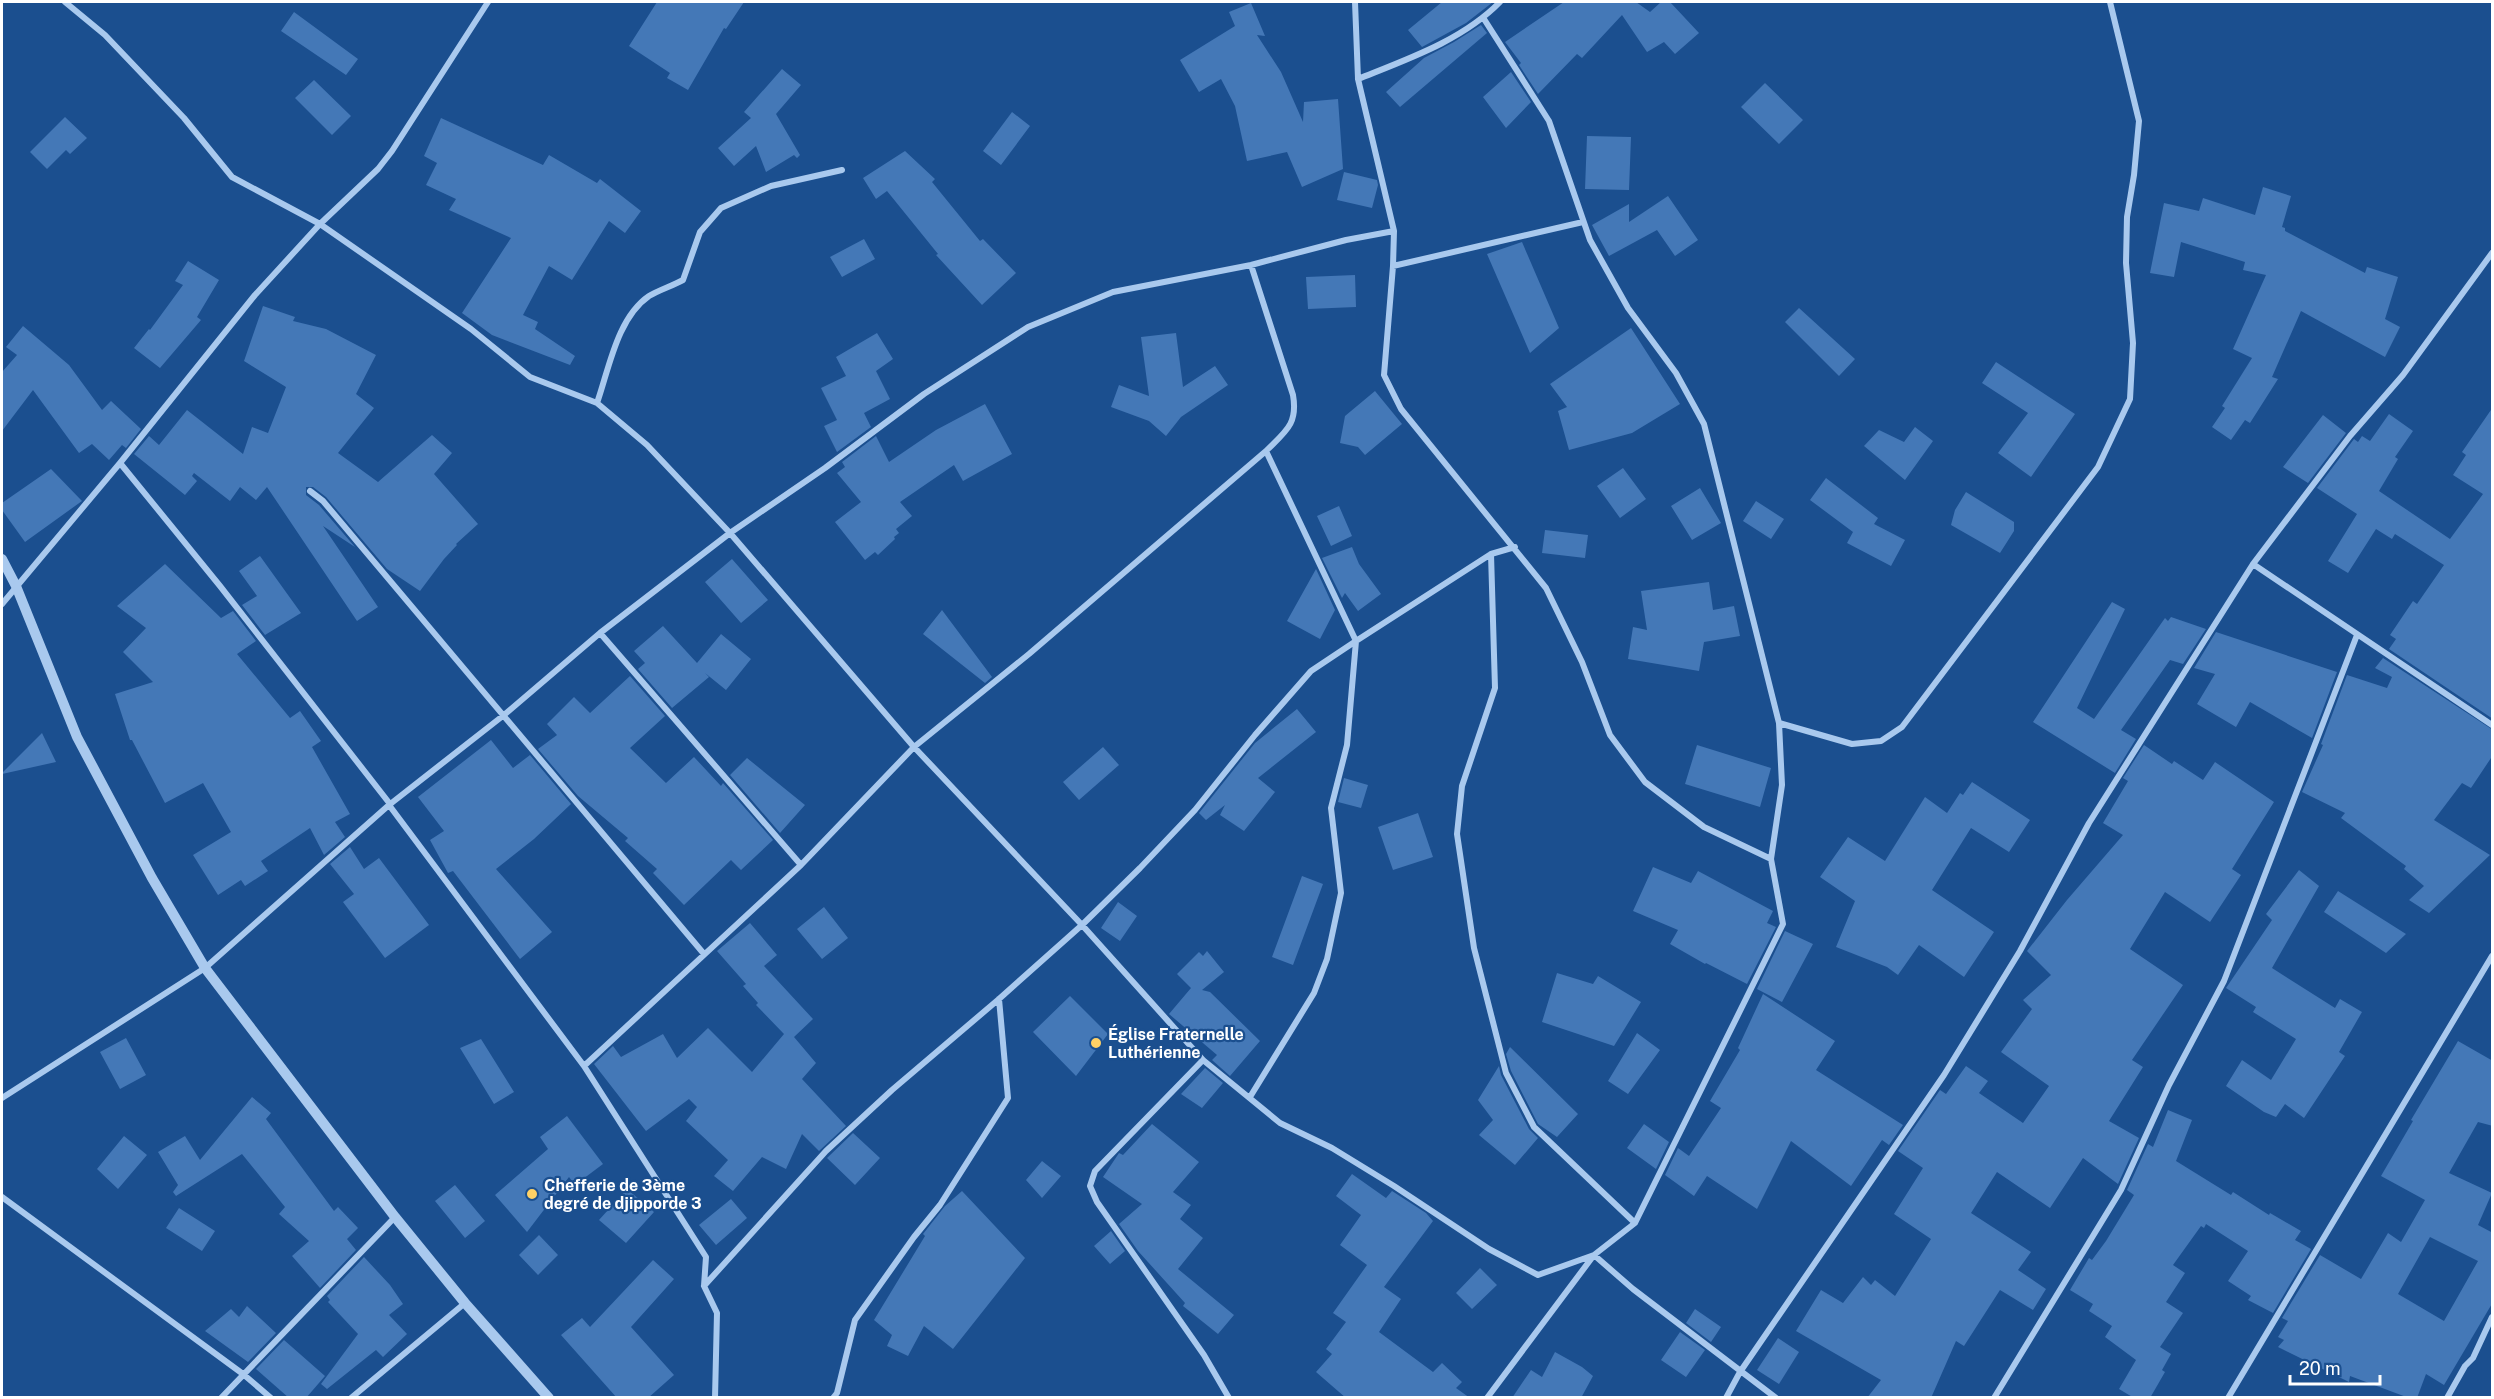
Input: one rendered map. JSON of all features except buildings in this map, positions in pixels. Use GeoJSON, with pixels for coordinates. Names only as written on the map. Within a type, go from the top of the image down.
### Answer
{"type":"FeatureCollection","features":[{"type":"Feature","properties":{"kind":"street"},"geometry":{"type":"LineString","coordinates":[[65,2],[105,35],[176,110],[232,177],[320,224],[471,329],[530,377],[597,404],[647,445],[730,533],[914,747],[1082,925],[1203,1060],[1280,1123],[1332,1148],[1489,1249],[1538,1275],[1593,1256]]}},
{"type":"Feature","properties":{"kind":"street"},"geometry":{"type":"LineString","coordinates":[[2,604],[120,463],[255,295],[320,224],[378,169],[393,151],[488,2]]}},
{"type":"Feature","properties":{"kind":"street"},"geometry":{"type":"LineString","coordinates":[[1355,2],[1358,79],[1394,231],[1384,375],[1401,409],[1546,588],[1582,662],[1610,735],[1645,782],[1704,827],[1771,859]]}},
{"type":"Feature","properties":{"kind":"street"},"geometry":{"type":"LineString","coordinates":[[1358,79],[1418,55],[1484,19],[1500,2]]}},
{"type":"Feature","properties":{"kind":"street"},"geometry":{"type":"LineString","coordinates":[[1779,723],[1852,744],[1881,741],[1902,727],[2098,467],[2130,399],[2133,343],[2126,263],[2127,217],[2139,121],[2110,2]]}},
{"type":"Feature","properties":{"kind":"street"},"geometry":{"type":"LineString","coordinates":[[1484,19],[1549,121],[1590,240],[1628,308],[1676,373],[1704,424],[1779,723],[1782,785],[1771,859],[1783,924],[1635,1223],[1593,1256],[1487,1398]]}},
{"type":"Feature","properties":{"kind":"street"},"geometry":{"type":"LineString","coordinates":[[597,404],[621,333],[636,309],[650,296],[683,280],[700,232],[721,208],[771,186],[842,170]]}},
{"type":"Feature","properties":{"kind":"street"},"geometry":{"type":"LineString","coordinates":[[1393,266],[1583,222]]}},
{"type":"Feature","properties":{"kind":"street"},"geometry":{"type":"LineString","coordinates":[[2,1098],[205,968],[390,804],[504,715],[600,633],[730,533],[825,468],[924,394],[1028,327],[1113,292],[1251,265],[1346,240],[1394,231]]}},
{"type":"Feature","properties":{"kind":"street"},"geometry":{"type":"LineString","coordinates":[[1725,1398],[1740,1372],[1944,1075],[2020,951],[2089,823],[2253,564],[2350,436],[2403,375],[2493,254]]}},
{"type":"Feature","properties":{"kind":"street"},"geometry":{"type":"LineString","coordinates":[[584,1066],[801,865],[914,747],[1029,654],[1266,451],[1289,428],[1296,412],[1293,395],[1251,265]]}},
{"type":"Feature","properties":{"kind":"street"},"geometry":{"type":"LineString","coordinates":[[1250,1097],[1314,993],[1327,959],[1341,892],[1331,808],[1347,745],[1356,641],[1266,451]]}},
{"type":"Feature","properties":{"kind":"street"},"geometry":{"type":"LineString","coordinates":[[120,463],[220,586],[390,804],[584,1066],[706,1257],[704,1286],[717,1313],[715,1398]]}},
{"type":"Feature","properties":{"kind":"street"},"geometry":{"type":"LineString","coordinates":[[310,491],[323,501],[704,954]]}},
{"type":"Feature","properties":{"kind":"street"},"geometry":{"type":"LineString","coordinates":[[704,1286],[826,1151],[892,1090],[1082,925],[1195,810],[1255,735],[1311,671],[1491,554],[1515,547]]}},
{"type":"Feature","properties":{"kind":"street"},"geometry":{"type":"LineString","coordinates":[[1491,554],[1495,688],[1462,786],[1457,834],[1474,948],[1506,1073],[1534,1127],[1635,1223]]}},
{"type":"Feature","properties":{"kind":"street"},"geometry":{"type":"LineString","coordinates":[[2,560],[16,586],[77,738],[152,878],[205,968],[395,1217],[465,1303],[546,1396]]}},
{"type":"Feature","properties":{"kind":"street"},"geometry":{"type":"LineString","coordinates":[[2253,564],[2493,724]]}},
{"type":"Feature","properties":{"kind":"street"},"geometry":{"type":"LineString","coordinates":[[600,633],[801,865]]}},
{"type":"Feature","properties":{"kind":"street"},"geometry":{"type":"LineString","coordinates":[[1994,1398],[2121,1190],[2169,1085],[2224,981],[2357,635]]}},
{"type":"Feature","properties":{"kind":"street"},"geometry":{"type":"LineString","coordinates":[[2228,1398],[2493,956]]}},
{"type":"Feature","properties":{"kind":"street"},"geometry":{"type":"LineString","coordinates":[[833,1398],[837,1393],[855,1320],[940,1205],[1008,1098],[999,999]]}},
{"type":"Feature","properties":{"kind":"street"},"geometry":{"type":"LineString","coordinates":[[1203,1060],[1095,1171],[1090,1186],[1097,1202],[1204,1355],[1229,1398]]}},
{"type":"Feature","properties":{"kind":"street"},"geometry":{"type":"LineString","coordinates":[[2,1197],[243,1374],[271,1398]]}},
{"type":"Feature","properties":{"kind":"street"},"geometry":{"type":"LineString","coordinates":[[221,1398],[395,1217]]}},
{"type":"Feature","properties":{"kind":"street"},"geometry":{"type":"LineString","coordinates":[[1593,1256],[1776,1398]]}},
{"type":"Feature","properties":{"kind":"street"},"geometry":{"type":"LineString","coordinates":[[351,1398],[465,1303]]}},
{"type":"Feature","properties":{"kind":"street"},"geometry":{"type":"LineString","coordinates":[[2447,1398],[2479,1348],[2493,1317]]}},
{"type":"Feature","properties":{"kind":"place","name":"Église Fraternelle Luthérienne"},"geometry":{"type":"Point","coordinates":[1096,1043]}},
{"type":"Feature","properties":{"kind":"place","name":"Chefferie de 3ème degré de djipporde 3"},"geometry":{"type":"Point","coordinates":[532,1194]}}]}
